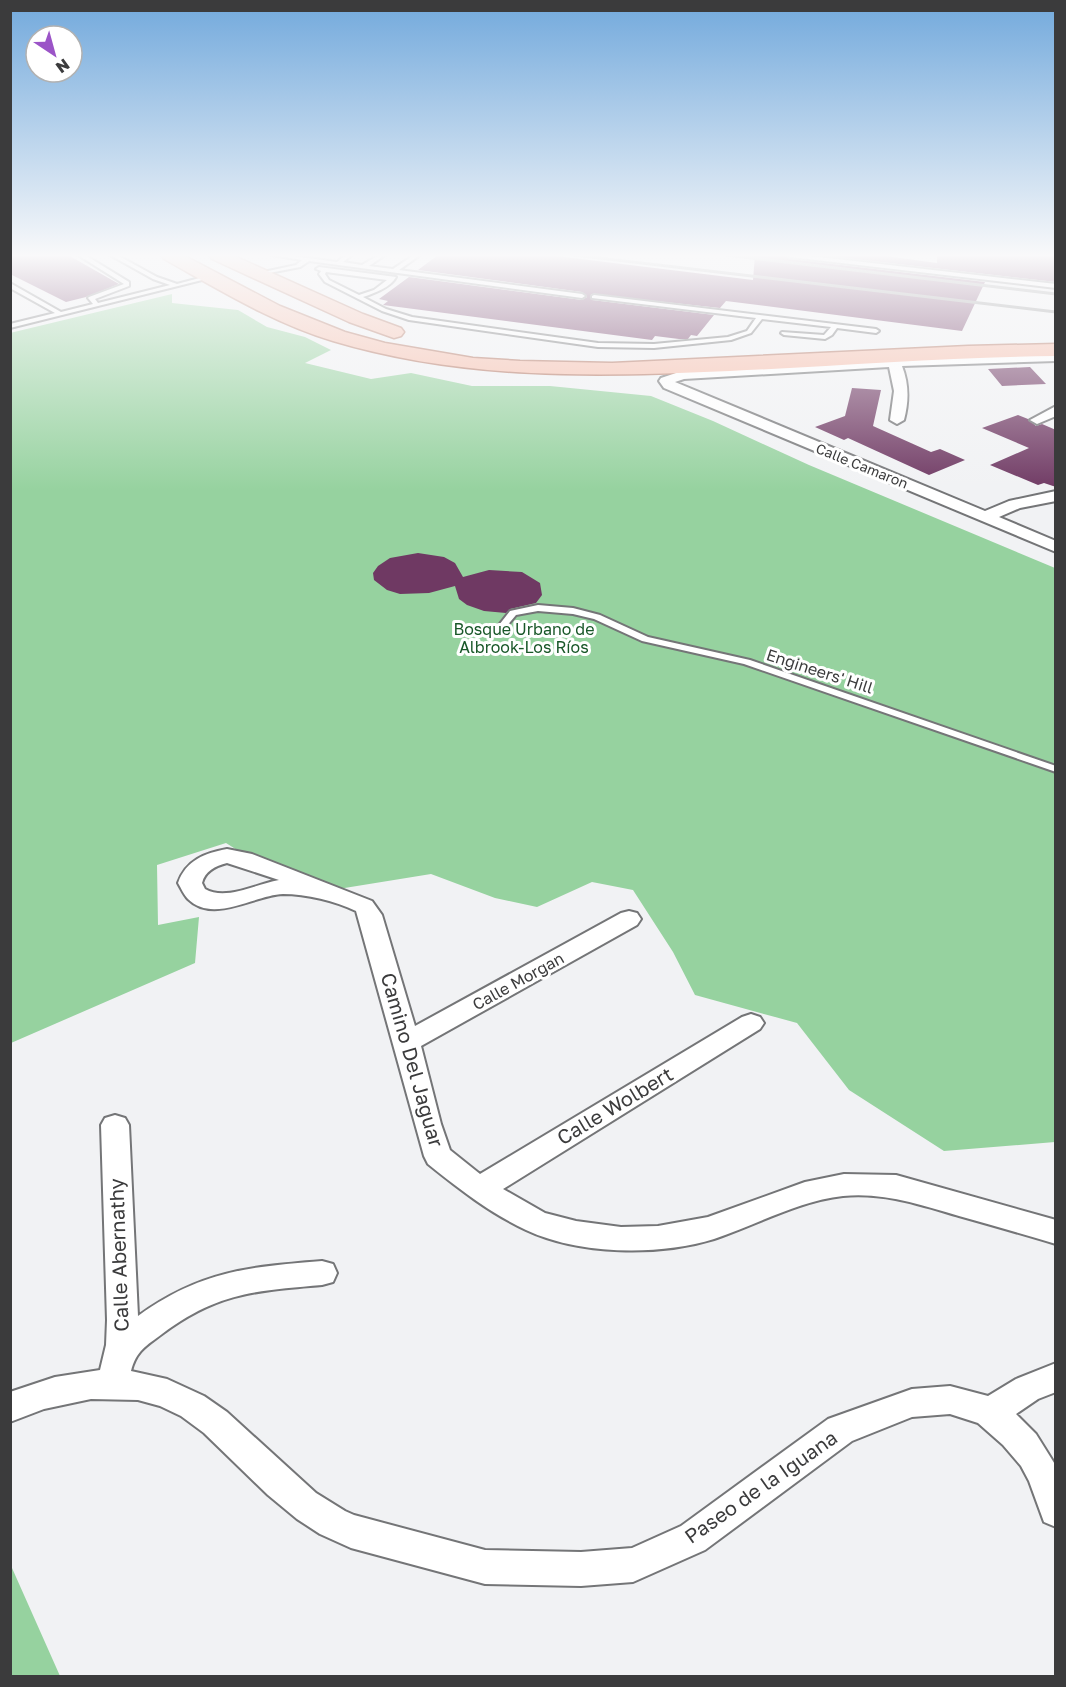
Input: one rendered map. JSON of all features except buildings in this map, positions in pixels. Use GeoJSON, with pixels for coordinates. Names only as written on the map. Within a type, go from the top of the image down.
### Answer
{"type":"FeatureCollection","features":[{"type":"Feature","properties":{"kind":"main road"},"geometry":{"type":"LineString","coordinates":[[332,334],[382,348],[483,365],[590,370],[924,354],[1055,353]]}},
{"type":"Feature","properties":{"kind":"main road"},"geometry":{"type":"LineString","coordinates":[[399,334],[497,355],[550,359],[650,360],[997,342],[1055,353]]}},
{"type":"Feature","properties":{"kind":"street"},"geometry":{"type":"LineString","coordinates":[[897,420],[901,405],[901,380],[894,362],[1055,353]]}},
{"type":"Feature","properties":{"kind":"street","name":"Calle Camaron"},"geometry":{"type":"LineString","coordinates":[[894,362],[682,375],[666,381],[669,385],[1056,547]]}},
{"type":"Feature","properties":{"kind":"street"},"geometry":{"type":"LineString","coordinates":[[1037,420],[1056,410]]}},
{"type":"Feature","properties":{"kind":"street"},"geometry":{"type":"LineString","coordinates":[[986,517],[1015,504],[1056,496]]}},
{"type":"Feature","properties":{"kind":"street","name":"Camino Del Jaguar"},"geometry":{"type":"LineString","coordinates":[[351,899],[285,887],[273,888],[226,902],[216,902],[198,896],[192,890],[190,883],[197,868],[205,862],[216,858],[234,857],[351,899],[364,906],[370,915],[407,1042],[427,1124],[438,1156],[478,1189],[537,1222],[576,1233],[621,1239],[658,1238],[710,1228],[805,1193],[844,1185],[896,1186],[1056,1232]]}},
{"type":"Feature","properties":{"kind":"street","name":"Calle Morgan"},"geometry":{"type":"LineString","coordinates":[[407,1042],[629,919]]}},
{"type":"Feature","properties":{"kind":"street","name":"Calle Wolbert"},"geometry":{"type":"LineString","coordinates":[[478,1189],[751,1023]]}},
{"type":"Feature","properties":{"kind":"street","name":"Calle Abernathy"},"geometry":{"type":"LineString","coordinates":[[112,1384],[122,1348],[123,1320],[116,1125]]}},
{"type":"Feature","properties":{"kind":"street"},"geometry":{"type":"LineString","coordinates":[[122,1348],[162,1317],[215,1289],[256,1279],[322,1273]]}},
{"type":"Feature","properties":{"kind":"street"},"geometry":{"type":"LineString","coordinates":[[990,1413],[1027,1389],[1056,1377]]}},
{"type":"Feature","properties":{"kind":"street","name":"Paseo de la Iguana"},"geometry":{"type":"LineString","coordinates":[[10,1408],[64,1388],[136,1384],[192,1404],[218,1423],[303,1503],[331,1522],[351,1531],[485,1567],[580,1569],[633,1565],[693,1538],[840,1430],[912,1403],[950,1400],[973,1405],[990,1413],[1016,1433],[1031,1453],[1050,1491],[1056,1511]]}},
{"type":"Feature","properties":{"kind":"lane"},"geometry":{"type":"LineString","coordinates":[[525,334],[627,347],[729,339],[744,334]]}},
{"type":"Feature","properties":{"kind":"lane"},"geometry":{"type":"LineString","coordinates":[[791,334],[825,337],[830,334]]}},
{"type":"Feature","properties":{"kind":"lane","name":"Engineers' Hill"},"geometry":{"type":"LineString","coordinates":[[503,625],[513,613],[538,608],[573,611],[597,618],[645,639],[747,662],[1056,769]]}},
{"type":"Feature","properties":{"kind":"green space","name":"Bosque Urbano de Albrook-Los Ríos"},"geometry":{"type":"Polygon","coordinates":[[[10,334],[293,334],[305,337],[331,350],[305,363],[371,379],[411,373],[472,386],[550,386],[651,396],[1055,568],[1055,1142],[944,1151],[849,1090],[797,1023],[695,995],[673,952],[633,890],[592,882],[537,907],[495,898],[431,874],[326,891],[264,867],[226,843],[157,865],[158,925],[199,917],[195,963],[11,1043],[10,334]]]}},
{"type":"Feature","properties":{"kind":"green space"},"geometry":{"type":"Polygon","coordinates":[[[12,1568],[60,1676],[11,1676],[12,1568]]]}}]}
